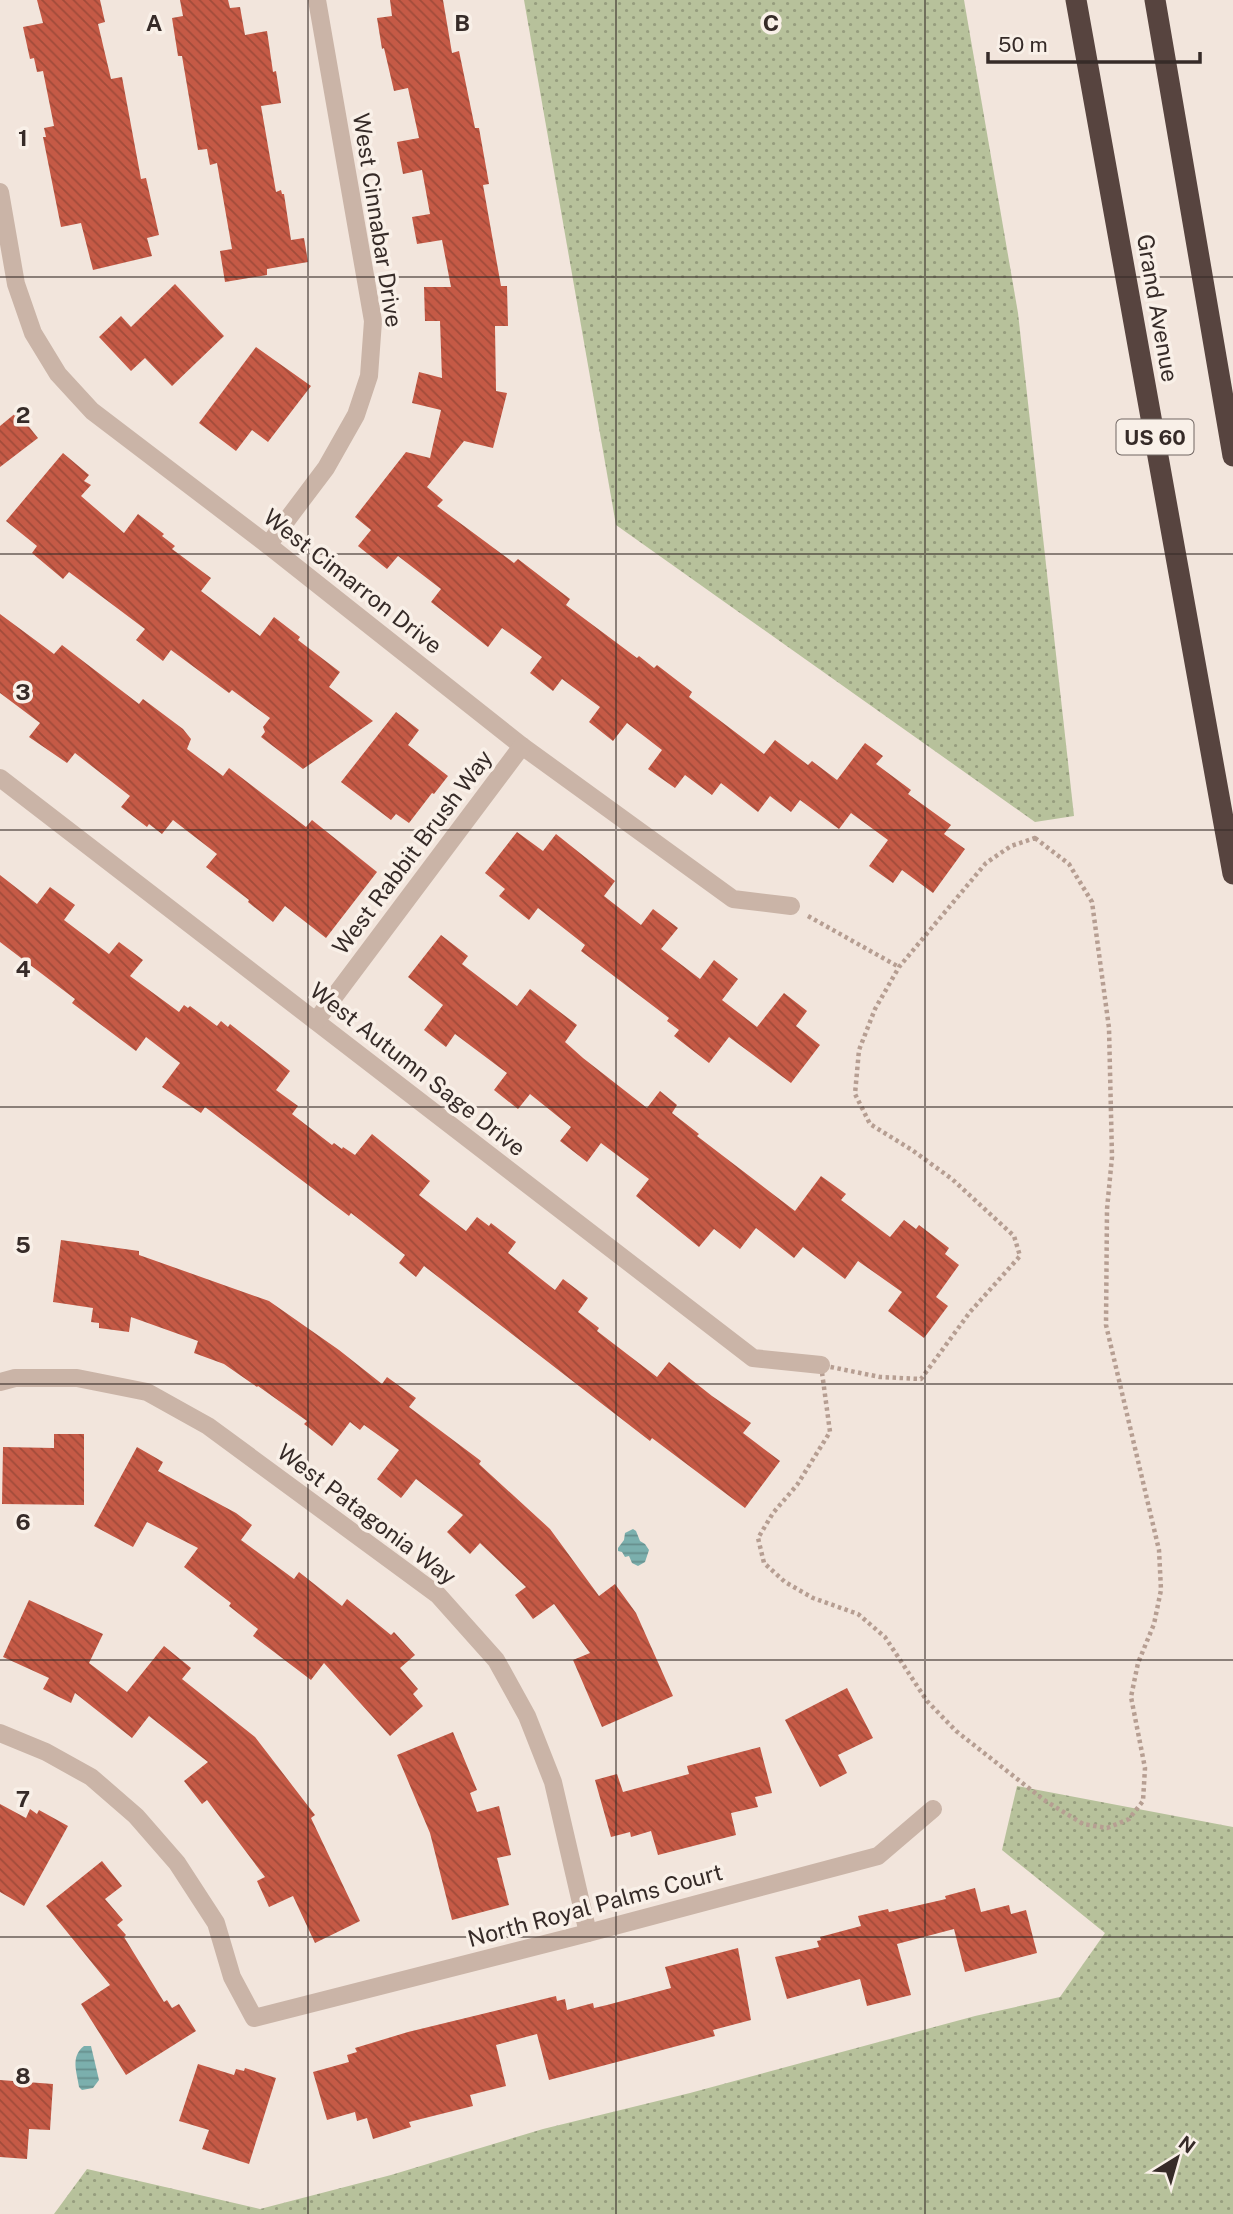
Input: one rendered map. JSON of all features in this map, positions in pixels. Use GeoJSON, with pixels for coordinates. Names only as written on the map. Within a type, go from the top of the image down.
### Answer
{"type":"FeatureCollection","features":[{"type":"Feature","properties":{"kind":"highway","name":"Grand Avenue"},"geometry":{"type":"LineString","coordinates":[[1076,0],[1233,874]]}},
{"type":"Feature","properties":{"kind":"highway","name":"US 60"},"geometry":{"type":"LineString","coordinates":[[1155,0],[1233,456]]}},
{"type":"Feature","properties":{"kind":"street","name":"West Cinnabar Drive"},"geometry":{"type":"LineString","coordinates":[[268,545],[326,468],[356,415],[369,376],[373,321],[317,0]]}},
{"type":"Feature","properties":{"kind":"street","name":"West Cimarron Drive"},"geometry":{"type":"LineString","coordinates":[[0,192],[16,284],[33,333],[58,374],[92,411],[268,545],[522,746],[733,899],[791,906]]}},
{"type":"Feature","properties":{"kind":"street","name":"West Rabbit Brush Way"},"geometry":{"type":"LineString","coordinates":[[316,1021],[522,746]]}},
{"type":"Feature","properties":{"kind":"street","name":"West Autumn Sage Drive"},"geometry":{"type":"LineString","coordinates":[[0,778],[754,1357],[821,1365]]}},
{"type":"Feature","properties":{"kind":"street","name":"West Patagonia Way"},"geometry":{"type":"LineString","coordinates":[[0,1382],[15,1378],[77,1378],[147,1392],[208,1426],[438,1595],[496,1660],[527,1716],[553,1782],[588,1933]]}},
{"type":"Feature","properties":{"kind":"street","name":"North Royal Palms Court"},"geometry":{"type":"LineString","coordinates":[[0,1733],[47,1752],[91,1777],[136,1816],[161,1844],[177,1863],[216,1923],[232,1977],[254,2018],[878,1856],[933,1809]]}},
{"type":"Feature","properties":{"kind":"path"},"geometry":{"type":"LineString","coordinates":[[1035,838],[1069,864],[1092,902],[1110,1028],[1112,1157],[1107,1209],[1107,1325],[1159,1549],[1161,1590],[1154,1624],[1138,1662],[1131,1697],[1144,1768],[1143,1801],[1129,1819],[1107,1828],[1083,1824],[1044,1800],[956,1731],[927,1701],[885,1637],[858,1614],[813,1598],[785,1582],[764,1563],[758,1538],[797,1485],[830,1432],[821,1365],[880,1377],[921,1379],[970,1312],[1020,1256],[1014,1236],[953,1179],[870,1124],[855,1094],[859,1050],[875,1009],[899,968],[986,863],[1011,846],[1035,838]]}},
{"type":"Feature","properties":{"kind":"path"},"geometry":{"type":"LineString","coordinates":[[791,906],[899,968]]}},
{"type":"Feature","properties":{"kind":"green space"},"geometry":{"type":"Polygon","coordinates":[[[524,0],[964,0],[1018,313],[1074,816],[1035,822],[616,525],[524,0]]]}},
{"type":"Feature","properties":{"kind":"green space"},"geometry":{"type":"Polygon","coordinates":[[[1017,1786],[1233,1827],[1233,2214],[54,2214],[87,2169],[260,2209],[391,2175],[543,2129],[690,2093],[975,2016],[1060,1997],[1105,1933],[1002,1850],[1017,1786]]]}},
{"type":"Feature","properties":{"kind":"water"},"geometry":{"type":"Polygon","coordinates":[[[633,1529],[649,1550],[645,1562],[638,1566],[632,1563],[629,1556],[625,1557],[618,1551],[625,1533],[633,1529]]]}},
{"type":"Feature","properties":{"kind":"water"},"geometry":{"type":"Polygon","coordinates":[[[84,2046],[91,2046],[99,2080],[93,2088],[82,2090],[79,2087],[76,2060],[84,2046]]]}},
{"type":"Feature","properties":{"kind":"building"},"geometry":{"type":"Polygon","coordinates":[[[37,0],[100,0],[105,22],[98,24],[111,79],[122,77],[141,179],[146,178],[159,235],[147,238],[152,256],[93,270],[81,223],[61,227],[43,137],[46,137],[44,128],[54,126],[43,71],[37,72],[34,58],[30,59],[23,27],[43,23],[37,0]]]}},
{"type":"Feature","properties":{"kind":"building"},"geometry":{"type":"Polygon","coordinates":[[[180,0],[228,0],[230,8],[240,7],[245,35],[267,31],[281,103],[261,106],[276,192],[281,190],[284,194],[291,240],[304,238],[308,262],[267,269],[267,275],[225,282],[220,251],[232,249],[217,163],[210,165],[207,149],[198,150],[182,56],[178,56],[172,18],[183,16],[180,0]]]}},
{"type":"Feature","properties":{"kind":"building"},"geometry":{"type":"Polygon","coordinates":[[[390,0],[443,0],[452,53],[459,51],[475,128],[479,128],[489,184],[483,185],[501,286],[507,286],[508,326],[495,326],[496,391],[507,393],[493,448],[464,441],[427,487],[443,500],[437,506],[514,563],[518,559],[570,599],[566,605],[637,658],[639,656],[654,668],[657,665],[692,692],[689,697],[764,754],[775,740],[808,765],[812,761],[837,780],[865,743],[883,756],[876,764],[911,790],[908,794],[951,825],[944,834],[965,849],[933,893],[902,870],[893,883],[869,866],[888,840],[851,813],[839,829],[800,800],[791,812],[770,796],[758,812],[721,783],[712,795],[685,775],[675,788],[648,769],[662,750],[627,723],[613,741],[589,722],[600,707],[562,679],[553,691],[530,673],[542,657],[502,628],[488,647],[431,602],[441,589],[398,556],[387,569],[358,546],[371,530],[355,517],[406,452],[430,458],[441,410],[412,403],[419,372],[442,378],[440,321],[425,321],[424,287],[451,287],[442,240],[417,244],[412,217],[430,214],[422,170],[403,174],[397,142],[419,138],[408,88],[394,91],[384,48],[382,49],[377,18],[392,16],[390,0]]]}},
{"type":"Feature","properties":{"kind":"building"},"geometry":{"type":"Polygon","coordinates":[[[175,284],[224,336],[172,386],[145,358],[131,371],[99,337],[121,316],[131,327],[175,284]]]}},
{"type":"Feature","properties":{"kind":"building"},"geometry":{"type":"Polygon","coordinates":[[[256,347],[311,386],[268,442],[252,430],[236,451],[199,423],[256,347]]]}},
{"type":"Feature","properties":{"kind":"building"},"geometry":{"type":"Polygon","coordinates":[[[17,412],[38,438],[0,467],[0,426],[17,412]]]}},
{"type":"Feature","properties":{"kind":"building"},"geometry":{"type":"Polygon","coordinates":[[[63,453],[89,475],[84,481],[91,485],[81,496],[124,533],[138,514],[164,534],[162,536],[175,546],[172,549],[211,578],[201,591],[260,636],[274,617],[300,637],[298,640],[340,672],[329,687],[373,721],[303,769],[261,737],[265,732],[263,727],[270,718],[232,690],[229,693],[171,650],[163,661],[136,640],[145,629],[69,572],[63,579],[32,553],[37,546],[6,521],[63,453]]]}},
{"type":"Feature","properties":{"kind":"building"},"geometry":{"type":"Polygon","coordinates":[[[0,614],[54,654],[62,645],[139,704],[143,699],[183,729],[191,739],[187,749],[223,776],[229,768],[306,827],[312,820],[377,872],[326,938],[285,906],[273,922],[206,867],[217,854],[173,820],[162,834],[149,824],[147,827],[121,807],[130,796],[75,753],[67,763],[29,737],[40,723],[0,693],[0,614]]]}},
{"type":"Feature","properties":{"kind":"building"},"geometry":{"type":"Polygon","coordinates":[[[396,712],[419,730],[408,745],[448,776],[409,823],[396,814],[391,820],[341,782],[396,712]]]}},
{"type":"Feature","properties":{"kind":"building"},"geometry":{"type":"Polygon","coordinates":[[[517,832],[543,851],[556,834],[615,881],[604,896],[641,925],[653,909],[678,928],[661,949],[700,979],[714,960],[738,979],[722,1000],[757,1027],[784,993],[807,1011],[796,1026],[820,1045],[791,1083],[729,1037],[709,1063],[674,1036],[679,1030],[667,1021],[669,1018],[581,951],[585,945],[538,908],[529,920],[499,896],[505,889],[485,873],[517,832]]]}},
{"type":"Feature","properties":{"kind":"building"},"geometry":{"type":"Polygon","coordinates":[[[0,875],[37,904],[50,887],[75,905],[64,920],[109,954],[119,942],[143,960],[130,976],[179,1012],[184,1005],[188,1008],[190,1006],[217,1026],[221,1021],[228,1027],[230,1024],[290,1071],[276,1090],[298,1106],[292,1114],[332,1145],[334,1143],[355,1155],[372,1134],[430,1181],[419,1195],[466,1231],[477,1217],[489,1226],[491,1223],[516,1242],[508,1253],[555,1290],[563,1279],[588,1298],[578,1312],[599,1328],[597,1331],[657,1377],[669,1362],[751,1423],[743,1433],[780,1461],[745,1508],[652,1438],[650,1441],[424,1266],[416,1277],[399,1263],[405,1255],[205,1107],[201,1113],[162,1087],[180,1063],[146,1037],[136,1051],[72,1003],[75,999],[0,942],[0,875]]]}},
{"type":"Feature","properties":{"kind":"building"},"geometry":{"type":"Polygon","coordinates":[[[441,935],[468,956],[462,964],[517,1006],[530,989],[577,1025],[565,1042],[583,1058],[647,1108],[660,1091],[677,1105],[672,1113],[699,1134],[697,1136],[795,1211],[821,1176],[846,1194],[841,1200],[890,1237],[904,1220],[916,1229],[919,1225],[949,1248],[945,1254],[959,1265],[936,1297],[948,1306],[924,1338],[888,1311],[902,1292],[858,1261],[845,1279],[803,1247],[794,1258],[756,1228],[740,1249],[714,1229],[699,1247],[636,1196],[649,1179],[601,1143],[587,1162],[560,1141],[571,1127],[530,1094],[518,1109],[494,1090],[507,1073],[455,1034],[446,1047],[424,1030],[443,1005],[408,977],[441,935]]]}},
{"type":"Feature","properties":{"kind":"building"},"geometry":{"type":"Polygon","coordinates":[[[61,1240],[139,1251],[139,1255],[269,1301],[382,1384],[387,1377],[416,1398],[409,1407],[481,1461],[479,1464],[550,1529],[599,1596],[615,1584],[636,1613],[673,1696],[602,1727],[573,1660],[590,1653],[554,1604],[533,1619],[515,1595],[526,1587],[480,1543],[470,1554],[447,1532],[463,1515],[416,1479],[401,1498],[377,1479],[399,1450],[364,1425],[360,1430],[350,1422],[332,1446],[304,1424],[307,1421],[258,1386],[224,1364],[194,1353],[198,1341],[131,1317],[129,1332],[99,1328],[99,1323],[91,1322],[93,1308],[53,1302],[61,1240]]]}},
{"type":"Feature","properties":{"kind":"building"},"geometry":{"type":"Polygon","coordinates":[[[54,1434],[84,1434],[84,1505],[2,1504],[3,1447],[54,1448],[54,1434]]]}},
{"type":"Feature","properties":{"kind":"building"},"geometry":{"type":"Polygon","coordinates":[[[137,1447],[163,1462],[158,1471],[236,1513],[252,1525],[241,1540],[294,1579],[299,1572],[342,1606],[347,1599],[391,1635],[394,1632],[415,1655],[400,1668],[418,1689],[413,1694],[423,1706],[390,1736],[324,1663],[311,1680],[253,1636],[258,1629],[229,1606],[231,1603],[184,1567],[198,1548],[147,1522],[133,1547],[94,1526],[137,1447]]]}},
{"type":"Feature","properties":{"kind":"building"},"geometry":{"type":"Polygon","coordinates":[[[29,1600],[103,1634],[89,1663],[127,1692],[164,1646],[191,1668],[182,1679],[255,1737],[315,1815],[311,1818],[360,1921],[315,1943],[293,1896],[269,1907],[257,1881],[265,1877],[207,1800],[202,1804],[184,1781],[208,1762],[149,1716],[132,1738],[75,1693],[71,1703],[43,1689],[49,1678],[3,1657],[29,1600]]]}},
{"type":"Feature","properties":{"kind":"building"},"geometry":{"type":"Polygon","coordinates":[[[847,1688],[873,1738],[838,1755],[847,1773],[820,1787],[785,1720],[847,1688]]]}},
{"type":"Feature","properties":{"kind":"building"},"geometry":{"type":"Polygon","coordinates":[[[453,1732],[477,1790],[470,1793],[477,1812],[499,1806],[511,1855],[497,1858],[509,1905],[452,1920],[430,1833],[397,1755],[453,1732]]]}},
{"type":"Feature","properties":{"kind":"building"},"geometry":{"type":"Polygon","coordinates":[[[760,1747],[772,1793],[755,1797],[758,1807],[731,1813],[736,1835],[658,1855],[651,1831],[631,1837],[630,1832],[611,1837],[595,1780],[617,1774],[623,1792],[689,1774],[687,1766],[760,1747]]]}},
{"type":"Feature","properties":{"kind":"building"},"geometry":{"type":"Polygon","coordinates":[[[0,1804],[26,1818],[30,1809],[37,1814],[39,1810],[68,1826],[24,1906],[0,1892],[0,1804]]]}},
{"type":"Feature","properties":{"kind":"building"},"geometry":{"type":"Polygon","coordinates":[[[102,1861],[122,1886],[105,1899],[123,1920],[117,1925],[126,1935],[124,1937],[164,2002],[167,2000],[172,2008],[179,2004],[196,2031],[126,2075],[81,2004],[110,1985],[46,1906],[102,1861]]]}},
{"type":"Feature","properties":{"kind":"building"},"geometry":{"type":"Polygon","coordinates":[[[975,1888],[981,1912],[1009,1905],[1011,1914],[1026,1910],[1037,1953],[965,1972],[954,1929],[897,1944],[911,1995],[867,2006],[860,1979],[787,1999],[775,1957],[819,1947],[817,1941],[821,1940],[820,1937],[861,1926],[858,1916],[946,1899],[945,1896],[975,1888]]]}},
{"type":"Feature","properties":{"kind":"building"},"geometry":{"type":"Polygon","coordinates":[[[738,1948],[751,2020],[713,2030],[715,2036],[549,2080],[537,2034],[496,2045],[506,2086],[470,2095],[473,2106],[409,2122],[411,2127],[373,2139],[367,2118],[357,2121],[355,2112],[327,2120],[313,2072],[349,2062],[347,2055],[357,2052],[355,2048],[408,2032],[556,1996],[557,2001],[565,1999],[567,2010],[593,2003],[594,2008],[607,2005],[671,1988],[665,1967],[738,1948]]]}},
{"type":"Feature","properties":{"kind":"building"},"geometry":{"type":"Polygon","coordinates":[[[198,2064],[234,2075],[236,2069],[244,2071],[245,2068],[276,2078],[249,2164],[202,2149],[209,2130],[179,2121],[198,2064]]]}},
{"type":"Feature","properties":{"kind":"building"},"geometry":{"type":"Polygon","coordinates":[[[0,2080],[53,2084],[50,2130],[29,2129],[27,2159],[0,2157],[0,2080]]]}}]}
